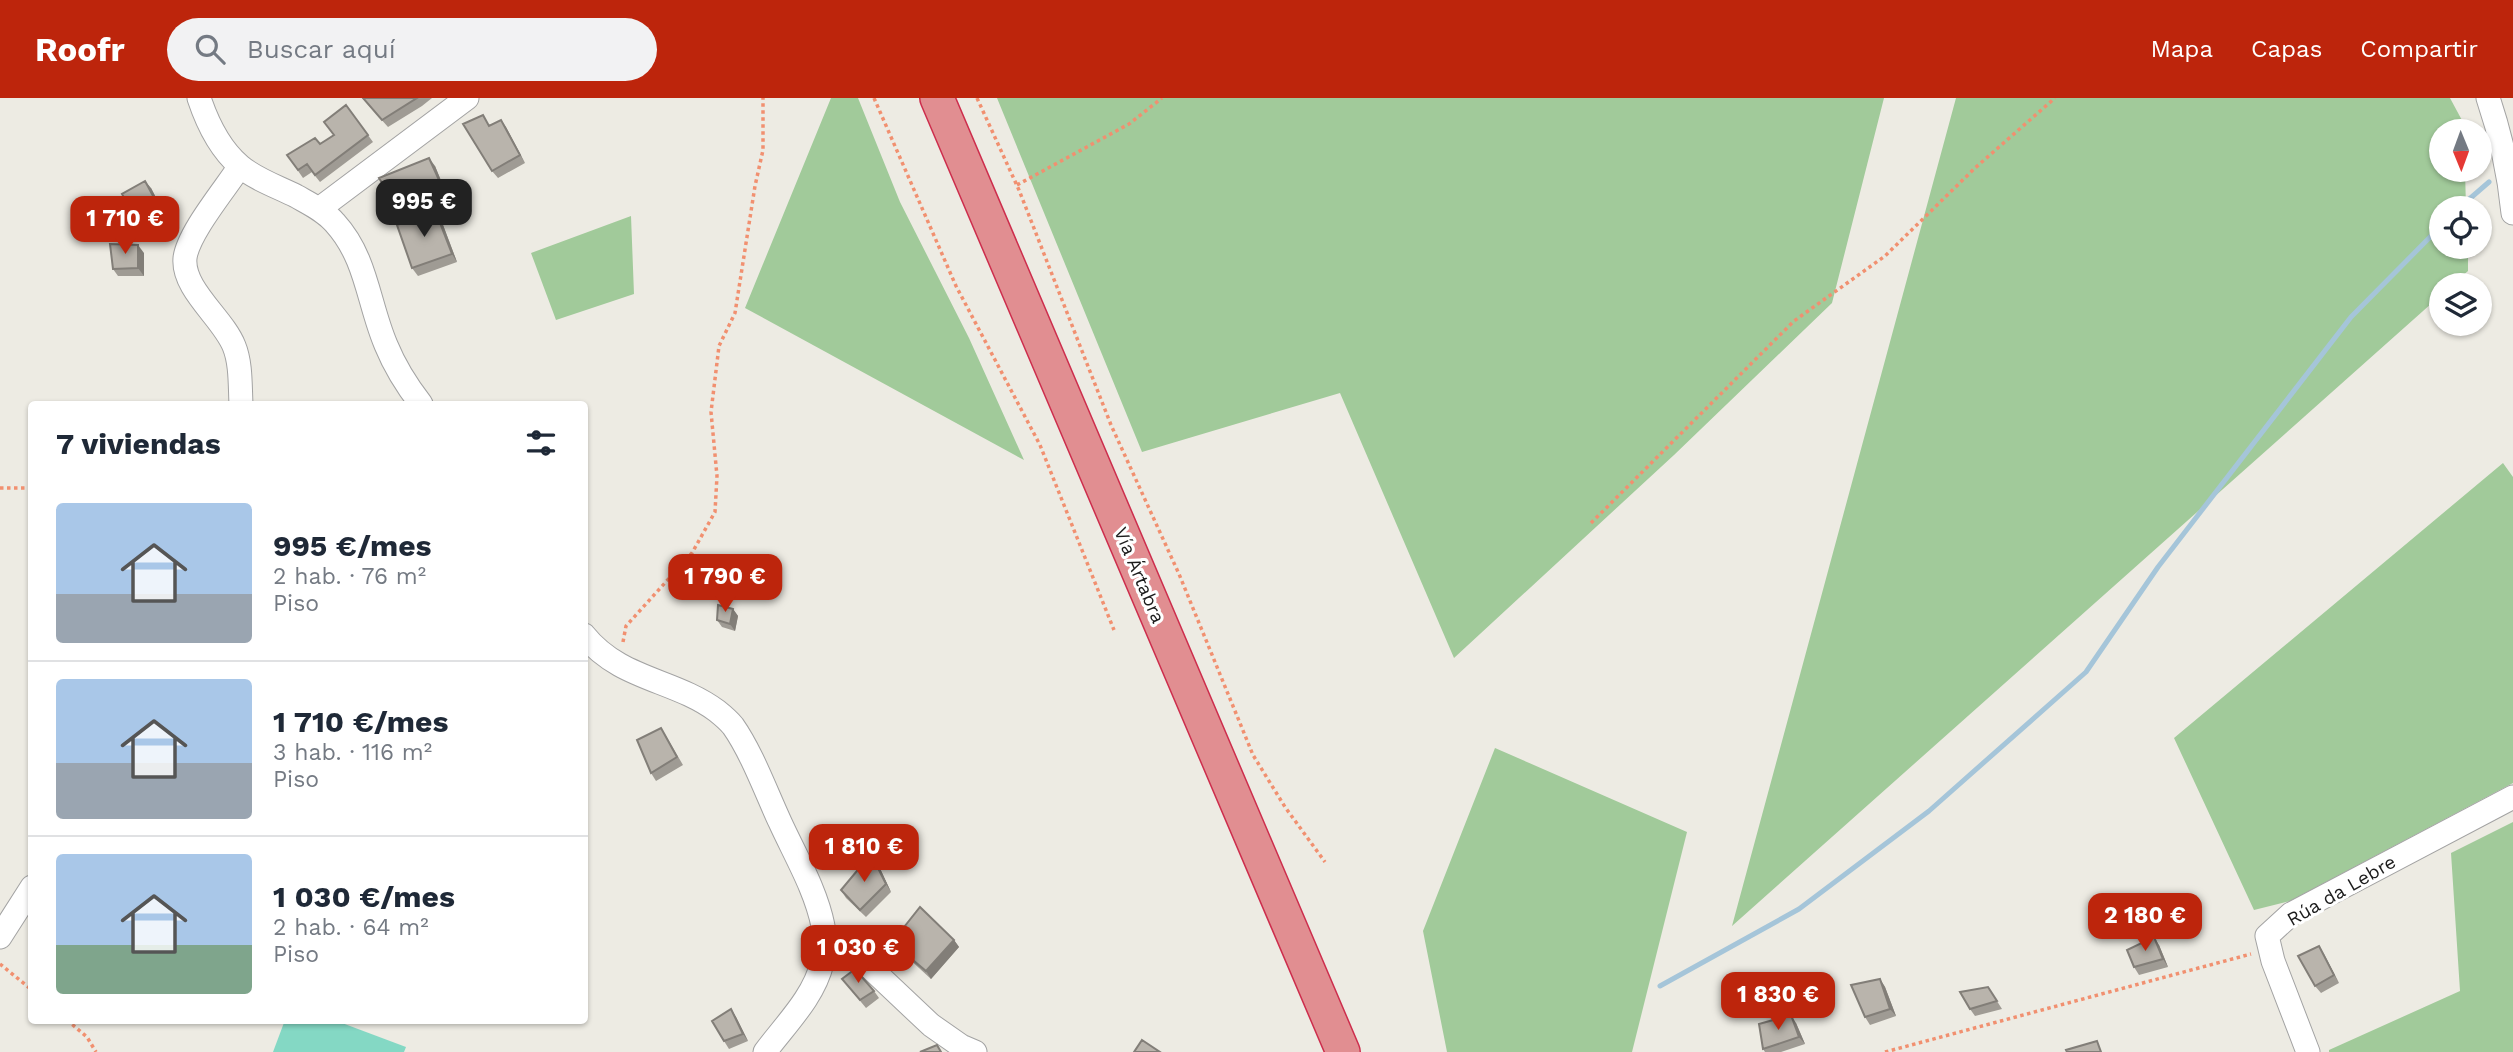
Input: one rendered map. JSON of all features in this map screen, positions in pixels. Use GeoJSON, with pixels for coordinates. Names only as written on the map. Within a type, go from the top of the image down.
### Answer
{"type":"FeatureCollection","features":[{"type":"Feature","properties":{"kind":"highway","name":"Vía Ártabra"},"geometry":{"type":"LineString","coordinates":[[937,98],[1343,1052]]}},
{"type":"Feature","properties":{"kind":"street"},"geometry":{"type":"LineString","coordinates":[[199,98],[205,116],[222,145],[240,166],[319,209],[335,223],[355,249],[363,267],[385,344],[404,382],[419,401]]}},
{"type":"Feature","properties":{"kind":"street"},"geometry":{"type":"LineString","coordinates":[[319,209],[467,98]]}},
{"type":"Feature","properties":{"kind":"street"},"geometry":{"type":"LineString","coordinates":[[2488,98],[2506,128],[2513,213]]}},
{"type":"Feature","properties":{"kind":"street"},"geometry":{"type":"LineString","coordinates":[[240,166],[190,240],[185,258],[186,273],[193,287],[235,347],[241,401]]}},
{"type":"Feature","properties":{"kind":"street"},"geometry":{"type":"LineString","coordinates":[[588,640],[597,651],[620,666],[694,696],[719,712],[733,726],[755,766],[816,902],[824,927],[823,961],[813,986],[765,1052]]}},
{"type":"Feature","properties":{"kind":"street","name":"Rúa da Lebre"},"geometry":{"type":"LineString","coordinates":[[2267,936],[2291,914],[2513,797]]}},
{"type":"Feature","properties":{"kind":"street"},"geometry":{"type":"LineString","coordinates":[[0,937],[28,893]]}},
{"type":"Feature","properties":{"kind":"street"},"geometry":{"type":"LineString","coordinates":[[2267,936],[2273,961],[2308,1052]]}},
{"type":"Feature","properties":{"kind":"street"},"geometry":{"type":"LineString","coordinates":[[824,943],[860,958],[931,1025],[961,1046],[975,1052]]}},
{"type":"Feature","properties":{"kind":"path"},"geometry":{"type":"LineString","coordinates":[[620,666],[626,626],[691,553],[715,512],[717,476],[711,412],[719,346],[735,313],[763,150],[763,98]]}},
{"type":"Feature","properties":{"kind":"path"},"geometry":{"type":"LineString","coordinates":[[874,98],[956,286],[1040,445],[1114,630]]}},
{"type":"Feature","properties":{"kind":"path"},"geometry":{"type":"LineString","coordinates":[[977,98],[1017,186],[1111,425],[1179,574],[1253,755],[1285,807],[1325,862]]}},
{"type":"Feature","properties":{"kind":"path"},"geometry":{"type":"LineString","coordinates":[[1017,186],[1129,124],[1162,98]]}},
{"type":"Feature","properties":{"kind":"path"},"geometry":{"type":"LineString","coordinates":[[1591,523],[1794,321],[1885,256],[1975,167],[2055,98]]}},
{"type":"Feature","properties":{"kind":"path"},"geometry":{"type":"LineString","coordinates":[[0,488],[28,488]]}},
{"type":"Feature","properties":{"kind":"path","name":"Rúa da Lebre"},"geometry":{"type":"LineString","coordinates":[[1885,1052],[2251,954],[2267,936]]}},
{"type":"Feature","properties":{"kind":"path"},"geometry":{"type":"LineString","coordinates":[[0,964],[28,987]]}},
{"type":"Feature","properties":{"kind":"path"},"geometry":{"type":"LineString","coordinates":[[72,1024],[87,1037],[96,1052]]}},
{"type":"Feature","properties":{"kind":"green space"},"geometry":{"type":"Polygon","coordinates":[[[831,98],[858,98],[900,202],[969,338],[1024,460],[745,308],[831,98]]]}},
{"type":"Feature","properties":{"kind":"green space"},"geometry":{"type":"Polygon","coordinates":[[[997,98],[1884,98],[1832,303],[1674,455],[1454,658],[1340,393],[1142,452],[997,98]]]}},
{"type":"Feature","properties":{"kind":"green space"},"geometry":{"type":"Polygon","coordinates":[[[1956,98],[2450,98],[2461,119],[2429,119],[2429,182],[2465,182],[2466,196],[2429,196],[2429,259],[2468,259],[2468,271],[2429,273],[2429,306],[1732,926],[1956,98]]]}},
{"type":"Feature","properties":{"kind":"green space"},"geometry":{"type":"Polygon","coordinates":[[[631,216],[634,294],[556,320],[531,253],[631,216]]]}},
{"type":"Feature","properties":{"kind":"green space"},"geometry":{"type":"Polygon","coordinates":[[[2503,463],[2513,477],[2513,783],[2290,901],[2254,910],[2174,738],[2503,463]]]}},
{"type":"Feature","properties":{"kind":"green space"},"geometry":{"type":"Polygon","coordinates":[[[1495,748],[1687,832],[1632,1052],[1447,1052],[1423,931],[1495,748]]]}},
{"type":"Feature","properties":{"kind":"green space"},"geometry":{"type":"Polygon","coordinates":[[[2513,822],[2513,1052],[2329,1052],[2460,991],[2451,853],[2513,822]]]}},
{"type":"Feature","properties":{"kind":"green space"},"geometry":{"type":"Polygon","coordinates":[[[284,1024],[345,1024],[406,1047],[404,1052],[273,1052],[284,1024]]]}},
{"type":"Feature","properties":{"kind":"building"},"geometry":{"type":"Polygon","coordinates":[[[363,98],[417,98],[382,120],[363,98]]]}},
{"type":"Feature","properties":{"kind":"building"},"geometry":{"type":"Polygon","coordinates":[[[346,105],[368,135],[315,175],[307,164],[298,170],[287,155],[315,138],[320,144],[334,135],[324,122],[346,105]]]}},
{"type":"Feature","properties":{"kind":"building"},"geometry":{"type":"Polygon","coordinates":[[[483,115],[489,126],[501,120],[520,155],[492,171],[463,124],[483,115]]]}},
{"type":"Feature","properties":{"kind":"building"},"geometry":{"type":"Polygon","coordinates":[[[429,158],[439,180],[394,202],[379,178],[429,158]]]}},
{"type":"Feature","properties":{"kind":"building"},"geometry":{"type":"Polygon","coordinates":[[[145,181],[166,220],[142,231],[122,194],[145,181]]]}},
{"type":"Feature","properties":{"kind":"building"},"geometry":{"type":"Polygon","coordinates":[[[435,210],[452,254],[412,268],[397,225],[435,210]]]}},
{"type":"Feature","properties":{"kind":"building"},"geometry":{"type":"Polygon","coordinates":[[[110,244],[138,245],[138,268],[113,269],[110,244]]]}},
{"type":"Feature","properties":{"kind":"building"},"geometry":{"type":"Polygon","coordinates":[[[718,605],[733,609],[730,624],[717,620],[718,605]]]}},
{"type":"Feature","properties":{"kind":"building"},"geometry":{"type":"Polygon","coordinates":[[[661,728],[677,757],[651,773],[637,740],[661,728]]]}},
{"type":"Feature","properties":{"kind":"building"},"geometry":{"type":"Polygon","coordinates":[[[871,854],[886,884],[860,910],[841,890],[871,854]]]}},
{"type":"Feature","properties":{"kind":"building"},"geometry":{"type":"Polygon","coordinates":[[[920,907],[954,940],[926,971],[901,950],[904,941],[897,936],[920,907]]]}},
{"type":"Feature","properties":{"kind":"building"},"geometry":{"type":"Polygon","coordinates":[[[2154,937],[2163,959],[2134,967],[2127,950],[2154,937]]]}},
{"type":"Feature","properties":{"kind":"building"},"geometry":{"type":"Polygon","coordinates":[[[2319,946],[2334,975],[2315,986],[2298,956],[2319,946]]]}},
{"type":"Feature","properties":{"kind":"building"},"geometry":{"type":"Polygon","coordinates":[[[855,969],[874,991],[860,1000],[842,979],[855,969]]]}},
{"type":"Feature","properties":{"kind":"building"},"geometry":{"type":"Polygon","coordinates":[[[1880,979],[1890,1009],[1865,1017],[1851,985],[1880,979]]]}},
{"type":"Feature","properties":{"kind":"building"},"geometry":{"type":"Polygon","coordinates":[[[1988,987],[1997,1001],[1970,1009],[1960,992],[1988,987]]]}},
{"type":"Feature","properties":{"kind":"building"},"geometry":{"type":"Polygon","coordinates":[[[731,1009],[743,1034],[724,1041],[712,1021],[731,1009]]]}},
{"type":"Feature","properties":{"kind":"building"},"geometry":{"type":"Polygon","coordinates":[[[1791,1015],[1799,1037],[1763,1049],[1759,1024],[1791,1015]]]}},
{"type":"Feature","properties":{"kind":"building"},"geometry":{"type":"Polygon","coordinates":[[[1142,1040],[1160,1052],[1134,1052],[1142,1040]]]}},
{"type":"Feature","properties":{"kind":"building"},"geometry":{"type":"Polygon","coordinates":[[[2097,1041],[2101,1052],[2066,1050],[2097,1041]]]}},
{"type":"Feature","properties":{"kind":"building"},"geometry":{"type":"Polygon","coordinates":[[[937,1045],[941,1052],[920,1052],[937,1045]]]}},
{"type":"Feature","properties":{"kind":"waterway"},"geometry":{"type":"LineString","coordinates":[[2473,196],[2489,182]]}},
{"type":"Feature","properties":{"kind":"waterway"},"geometry":{"type":"LineString","coordinates":[[1660,986],[1799,909],[1929,811],[2086,672],[2158,567],[2351,317],[2429,238]]}}]}
